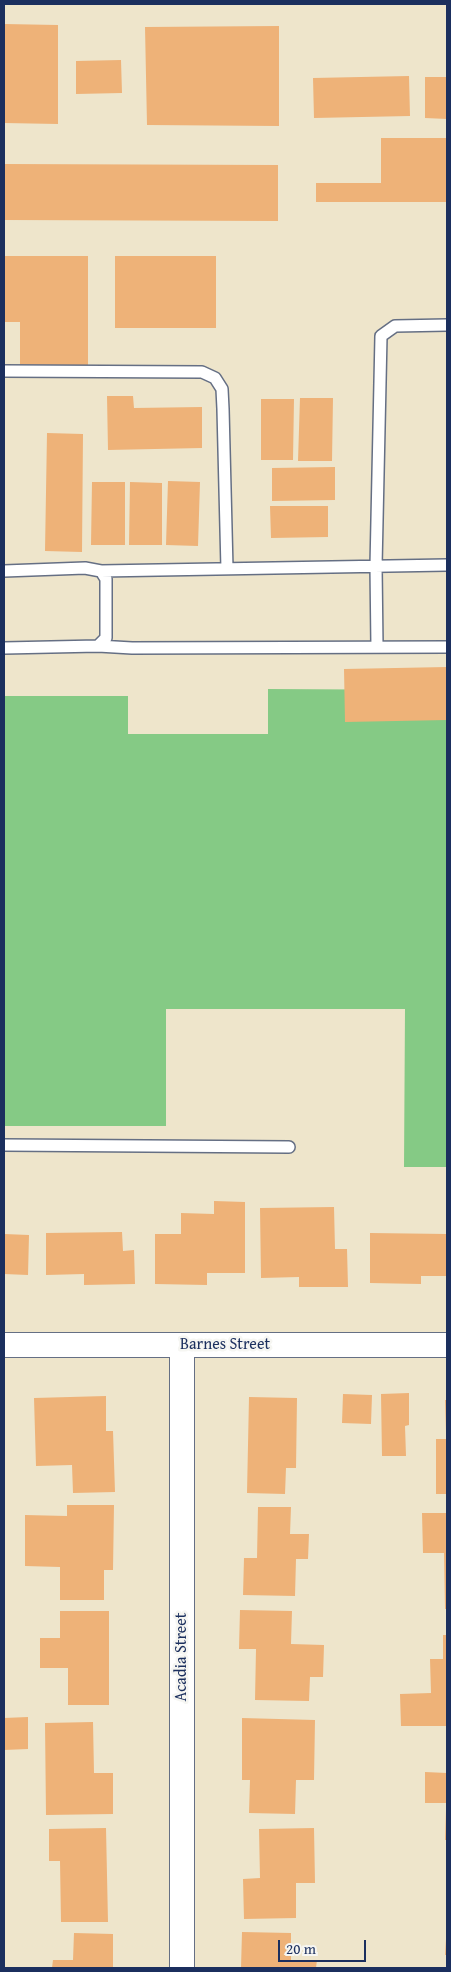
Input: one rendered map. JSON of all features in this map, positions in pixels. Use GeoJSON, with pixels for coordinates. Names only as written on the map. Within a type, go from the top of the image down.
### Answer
{"type":"FeatureCollection","features":[{"type":"Feature","properties":{"kind":"street","name":"Acadia Street"},"geometry":{"type":"LineString","coordinates":[[182,1345],[182,1968]]}},
{"type":"Feature","properties":{"kind":"street","name":"Barnes Street"},"geometry":{"type":"LineString","coordinates":[[4,1346],[447,1346]]}},
{"type":"Feature","properties":{"kind":"lane"},"geometry":{"type":"LineString","coordinates":[[376,647],[381,336],[395,326],[447,325]]}},
{"type":"Feature","properties":{"kind":"lane"},"geometry":{"type":"LineString","coordinates":[[4,371],[202,372],[215,378],[222,389],[224,409],[227,569]]}},
{"type":"Feature","properties":{"kind":"lane"},"geometry":{"type":"LineString","coordinates":[[4,571],[85,568],[101,571],[447,565]]}},
{"type":"Feature","properties":{"kind":"lane"},"geometry":{"type":"LineString","coordinates":[[98,646],[106,638],[106,579],[101,571]]}},
{"type":"Feature","properties":{"kind":"lane"},"geometry":{"type":"LineString","coordinates":[[4,648],[98,646],[132,648],[447,647]]}},
{"type":"Feature","properties":{"kind":"lane"},"geometry":{"type":"LineString","coordinates":[[4,1145],[290,1147]]}},
{"type":"Feature","properties":{"kind":"green space"},"geometry":{"type":"Polygon","coordinates":[[[268,689],[447,690],[447,1167],[404,1167],[405,1009],[166,1009],[166,1126],[4,1126],[4,696],[128,696],[128,734],[268,734],[268,689]]]}},
{"type":"Feature","properties":{"kind":"building"},"geometry":{"type":"Polygon","coordinates":[[[4,24],[58,25],[58,124],[4,123],[4,24]]]}},
{"type":"Feature","properties":{"kind":"building"},"geometry":{"type":"Polygon","coordinates":[[[279,26],[279,126],[147,125],[145,27],[279,26]]]}},
{"type":"Feature","properties":{"kind":"building"},"geometry":{"type":"Polygon","coordinates":[[[121,60],[122,93],[76,94],[76,61],[121,60]]]}},
{"type":"Feature","properties":{"kind":"building"},"geometry":{"type":"Polygon","coordinates":[[[409,76],[410,116],[314,118],[313,78],[409,76]]]}},
{"type":"Feature","properties":{"kind":"building"},"geometry":{"type":"Polygon","coordinates":[[[425,77],[447,77],[447,119],[425,118],[425,77]]]}},
{"type":"Feature","properties":{"kind":"building"},"geometry":{"type":"Polygon","coordinates":[[[381,138],[447,138],[447,202],[316,202],[316,183],[381,183],[381,138]]]}},
{"type":"Feature","properties":{"kind":"building"},"geometry":{"type":"Polygon","coordinates":[[[4,164],[278,165],[278,221],[4,220],[4,164]]]}},
{"type":"Feature","properties":{"kind":"building"},"geometry":{"type":"Polygon","coordinates":[[[4,256],[88,256],[88,366],[20,366],[20,322],[4,322],[4,256]]]}},
{"type":"Feature","properties":{"kind":"building"},"geometry":{"type":"Polygon","coordinates":[[[115,256],[216,256],[216,328],[115,328],[115,256]]]}},
{"type":"Feature","properties":{"kind":"building"},"geometry":{"type":"Polygon","coordinates":[[[107,396],[133,396],[134,408],[202,407],[202,448],[108,450],[107,396]]]}},
{"type":"Feature","properties":{"kind":"building"},"geometry":{"type":"Polygon","coordinates":[[[300,398],[333,398],[332,461],[298,461],[300,398]]]}},
{"type":"Feature","properties":{"kind":"building"},"geometry":{"type":"Polygon","coordinates":[[[261,399],[294,399],[293,460],[261,460],[261,399]]]}},
{"type":"Feature","properties":{"kind":"building"},"geometry":{"type":"Polygon","coordinates":[[[47,433],[83,434],[82,552],[45,551],[47,433]]]}},
{"type":"Feature","properties":{"kind":"building"},"geometry":{"type":"Polygon","coordinates":[[[335,467],[335,500],[272,501],[272,468],[335,467]]]}},
{"type":"Feature","properties":{"kind":"building"},"geometry":{"type":"Polygon","coordinates":[[[168,481],[200,482],[198,546],[166,545],[168,481]]]}},
{"type":"Feature","properties":{"kind":"building"},"geometry":{"type":"Polygon","coordinates":[[[92,482],[125,482],[125,545],[91,545],[92,482]]]}},
{"type":"Feature","properties":{"kind":"building"},"geometry":{"type":"Polygon","coordinates":[[[130,482],[162,483],[162,545],[129,545],[130,482]]]}},
{"type":"Feature","properties":{"kind":"building"},"geometry":{"type":"Polygon","coordinates":[[[270,506],[328,506],[328,537],[271,538],[270,506]]]}},
{"type":"Feature","properties":{"kind":"building"},"geometry":{"type":"Polygon","coordinates":[[[447,667],[447,720],[345,722],[344,669],[447,667]]]}},
{"type":"Feature","properties":{"kind":"building"},"geometry":{"type":"Polygon","coordinates":[[[214,1201],[245,1202],[245,1273],[207,1273],[207,1285],[155,1284],[155,1234],[181,1234],[181,1213],[214,1214],[214,1201]]]}},
{"type":"Feature","properties":{"kind":"building"},"geometry":{"type":"Polygon","coordinates":[[[334,1207],[335,1249],[347,1249],[348,1287],[299,1287],[299,1277],[261,1278],[260,1208],[334,1207]]]}},
{"type":"Feature","properties":{"kind":"building"},"geometry":{"type":"Polygon","coordinates":[[[122,1232],[123,1251],[134,1250],[135,1284],[84,1285],[84,1274],[46,1275],[46,1233],[122,1232]]]}},
{"type":"Feature","properties":{"kind":"building"},"geometry":{"type":"Polygon","coordinates":[[[370,1233],[447,1234],[447,1276],[421,1276],[421,1284],[370,1283],[370,1233]]]}},
{"type":"Feature","properties":{"kind":"building"},"geometry":{"type":"Polygon","coordinates":[[[4,1234],[29,1235],[28,1275],[4,1274],[4,1234]]]}},
{"type":"Feature","properties":{"kind":"building"},"geometry":{"type":"Polygon","coordinates":[[[409,1393],[409,1425],[405,1426],[406,1456],[382,1456],[381,1394],[409,1393]]]}},
{"type":"Feature","properties":{"kind":"building"},"geometry":{"type":"Polygon","coordinates":[[[343,1394],[372,1395],[371,1424],[342,1423],[343,1394]]]}},
{"type":"Feature","properties":{"kind":"building"},"geometry":{"type":"Polygon","coordinates":[[[106,1396],[106,1431],[113,1431],[115,1492],[73,1493],[72,1465],[36,1466],[34,1398],[106,1396]]]}},
{"type":"Feature","properties":{"kind":"building"},"geometry":{"type":"Polygon","coordinates":[[[249,1397],[297,1398],[296,1468],[286,1468],[285,1494],[247,1493],[249,1397]]]}},
{"type":"Feature","properties":{"kind":"building"},"geometry":{"type":"Polygon","coordinates":[[[445,1400],[447,1400],[447,1432],[446,1432],[445,1400]]]}},
{"type":"Feature","properties":{"kind":"building"},"geometry":{"type":"Polygon","coordinates":[[[436,1439],[447,1439],[447,1494],[436,1494],[436,1439]]]}},
{"type":"Feature","properties":{"kind":"building"},"geometry":{"type":"Polygon","coordinates":[[[67,1505],[114,1505],[113,1570],[104,1570],[104,1600],[60,1600],[60,1567],[25,1566],[25,1515],[67,1516],[67,1505]]]}},
{"type":"Feature","properties":{"kind":"building"},"geometry":{"type":"Polygon","coordinates":[[[258,1507],[291,1507],[290,1534],[309,1534],[308,1559],[296,1559],[295,1596],[243,1595],[244,1558],[257,1558],[258,1507]]]}},
{"type":"Feature","properties":{"kind":"building"},"geometry":{"type":"Polygon","coordinates":[[[422,1513],[447,1513],[447,1609],[445,1609],[444,1553],[423,1553],[422,1513]]]}},
{"type":"Feature","properties":{"kind":"building"},"geometry":{"type":"Polygon","coordinates":[[[240,1610],[292,1611],[291,1644],[324,1645],[323,1677],[310,1677],[309,1701],[255,1700],[256,1649],[239,1649],[240,1610]]]}},
{"type":"Feature","properties":{"kind":"building"},"geometry":{"type":"Polygon","coordinates":[[[60,1611],[109,1611],[109,1705],[68,1705],[68,1668],[40,1668],[40,1638],[60,1638],[60,1611]]]}},
{"type":"Feature","properties":{"kind":"building"},"geometry":{"type":"Polygon","coordinates":[[[443,1635],[447,1635],[447,1726],[401,1726],[400,1694],[431,1693],[430,1659],[443,1659],[443,1635]]]}},
{"type":"Feature","properties":{"kind":"building"},"geometry":{"type":"Polygon","coordinates":[[[28,1717],[28,1749],[4,1750],[4,1718],[28,1717]]]}},
{"type":"Feature","properties":{"kind":"building"},"geometry":{"type":"Polygon","coordinates":[[[242,1718],[315,1720],[314,1780],[296,1780],[295,1814],[249,1813],[250,1780],[242,1780],[242,1718]]]}},
{"type":"Feature","properties":{"kind":"building"},"geometry":{"type":"Polygon","coordinates":[[[93,1722],[94,1773],[113,1773],[113,1814],[46,1815],[45,1723],[93,1722]]]}},
{"type":"Feature","properties":{"kind":"building"},"geometry":{"type":"Polygon","coordinates":[[[425,1772],[447,1773],[447,1803],[425,1803],[425,1772]]]}},
{"type":"Feature","properties":{"kind":"building"},"geometry":{"type":"Polygon","coordinates":[[[446,1810],[447,1840],[445,1840],[446,1810]]]}},
{"type":"Feature","properties":{"kind":"building"},"geometry":{"type":"Polygon","coordinates":[[[106,1828],[108,1922],[61,1922],[60,1861],[49,1861],[49,1829],[106,1828]]]}},
{"type":"Feature","properties":{"kind":"building"},"geometry":{"type":"Polygon","coordinates":[[[314,1828],[315,1883],[296,1883],[296,1918],[244,1919],[243,1879],[260,1878],[259,1829],[314,1828]]]}},
{"type":"Feature","properties":{"kind":"building"},"geometry":{"type":"Polygon","coordinates":[[[242,1932],[291,1933],[291,1960],[317,1960],[316,1968],[241,1968],[242,1932]]]}},
{"type":"Feature","properties":{"kind":"building"},"geometry":{"type":"Polygon","coordinates":[[[74,1933],[113,1934],[113,1968],[52,1968],[53,1960],[73,1960],[74,1933]]]}},
{"type":"Feature","properties":{"kind":"building"},"geometry":{"type":"Polygon","coordinates":[[[446,1939],[447,1955],[445,1955],[446,1939]]]}}]}
